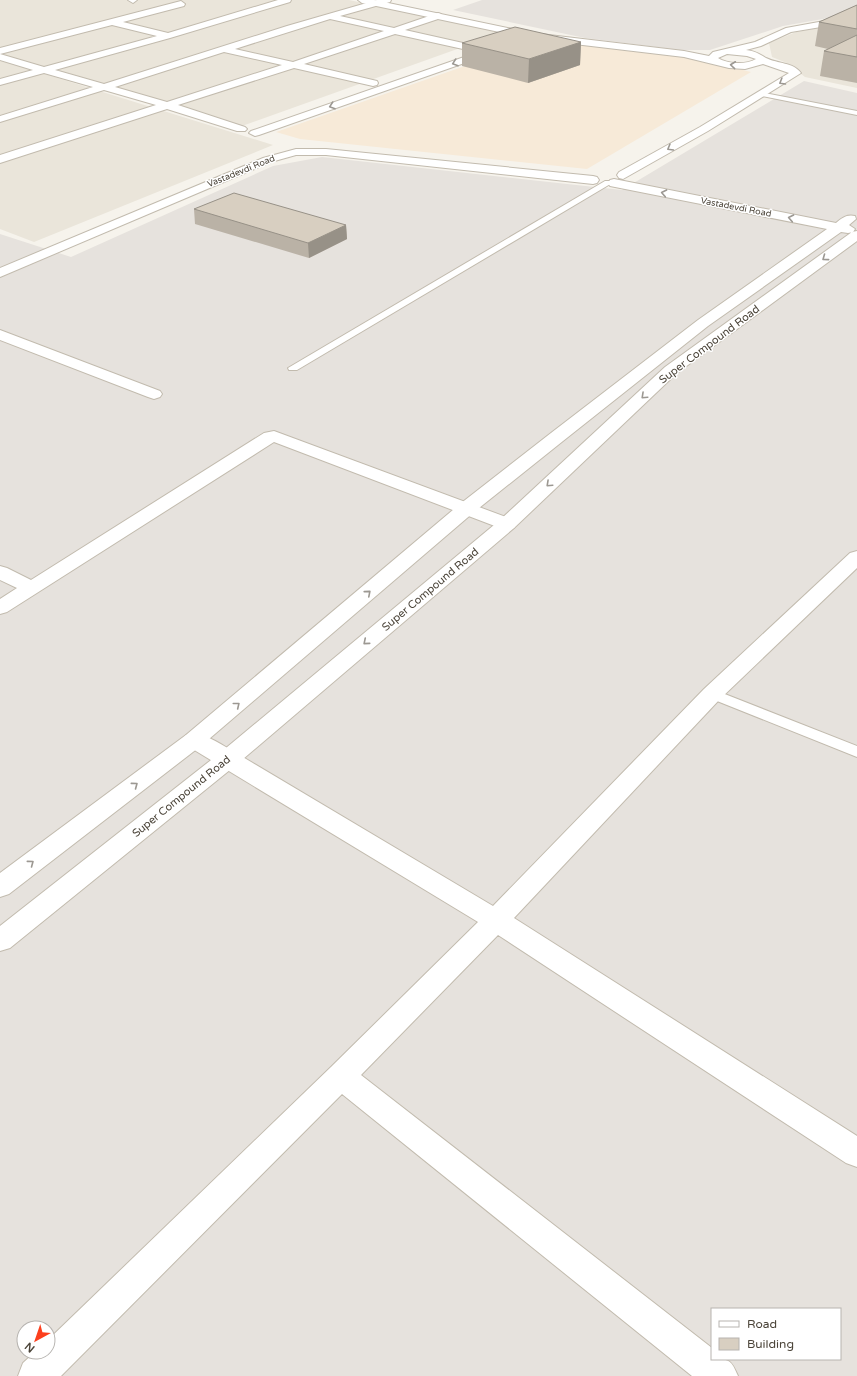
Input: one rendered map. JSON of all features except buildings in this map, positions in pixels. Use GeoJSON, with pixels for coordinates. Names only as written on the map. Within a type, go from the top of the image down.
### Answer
{"type":"FeatureCollection","features":[{"type":"Feature","properties":{"kind":"street"},"geometry":{"type":"LineString","coordinates":[[254,0],[294,9]]}},
{"type":"Feature","properties":{"kind":"street"},"geometry":{"type":"LineString","coordinates":[[0,82],[167,36],[287,0]]}},
{"type":"Feature","properties":{"kind":"street"},"geometry":{"type":"LineString","coordinates":[[362,0],[516,32],[544,32],[573,40]]}},
{"type":"Feature","properties":{"kind":"street"},"geometry":{"type":"LineString","coordinates":[[0,119],[106,88],[224,49],[387,0],[530,32],[573,40],[715,57],[733,65],[756,60]]}},
{"type":"Feature","properties":{"kind":"street"},"geometry":{"type":"LineString","coordinates":[[0,51],[181,4]]}},
{"type":"Feature","properties":{"kind":"street"},"geometry":{"type":"LineString","coordinates":[[309,12],[472,48]]}},
{"type":"Feature","properties":{"kind":"street"},"geometry":{"type":"LineString","coordinates":[[0,159],[293,65],[438,16]]}},
{"type":"Feature","properties":{"kind":"street"},"geometry":{"type":"LineString","coordinates":[[715,57],[758,44],[789,30],[857,18]]}},
{"type":"Feature","properties":{"kind":"street"},"geometry":{"type":"LineString","coordinates":[[112,22],[188,41]]}},
{"type":"Feature","properties":{"kind":"street"},"geometry":{"type":"LineString","coordinates":[[241,129],[516,32]]}},
{"type":"Feature","properties":{"kind":"street"},"geometry":{"type":"LineString","coordinates":[[255,133],[506,45],[530,32]]}},
{"type":"Feature","properties":{"kind":"street"},"geometry":{"type":"LineString","coordinates":[[202,44],[373,83]]}},
{"type":"Feature","properties":{"kind":"street"},"geometry":{"type":"LineString","coordinates":[[756,60],[758,44]]}},
{"type":"Feature","properties":{"kind":"street"},"geometry":{"type":"LineString","coordinates":[[609,176],[762,94],[796,74],[791,69],[729,52]]}},
{"type":"Feature","properties":{"kind":"street"},"geometry":{"type":"LineString","coordinates":[[0,57],[166,105],[268,138]]}},
{"type":"Feature","properties":{"kind":"street"},"geometry":{"type":"LineString","coordinates":[[609,176],[775,74],[775,72],[765,68],[756,60]]}},
{"type":"Feature","properties":{"kind":"street","name":"Vastadevdi Road"},"geometry":{"type":"LineString","coordinates":[[0,263],[258,155],[284,145],[305,144],[609,176],[852,227]]}},
{"type":"Feature","properties":{"kind":"street"},"geometry":{"type":"LineString","coordinates":[[284,145],[299,152]]}},
{"type":"Feature","properties":{"kind":"street","name":"Vastadevdi Road"},"geometry":{"type":"LineString","coordinates":[[0,273],[267,160],[299,152],[326,152],[609,176]]}},
{"type":"Feature","properties":{"kind":"street","name":"Super Compound Road"},"geometry":{"type":"LineString","coordinates":[[0,886],[194,740],[467,508],[703,323],[852,227]]}},
{"type":"Feature","properties":{"kind":"street","name":"Super Compound Road"},"geometry":{"type":"LineString","coordinates":[[0,941],[228,759],[507,524],[671,370],[852,227]]}},
{"type":"Feature","properties":{"kind":"street"},"geometry":{"type":"LineString","coordinates":[[0,336],[154,394]]}},
{"type":"Feature","properties":{"kind":"street"},"geometry":{"type":"LineString","coordinates":[[0,608],[270,437],[274,436],[507,524]]}},
{"type":"Feature","properties":{"kind":"street"},"geometry":{"type":"LineString","coordinates":[[36,1376],[341,1076],[496,920],[712,694],[857,557]]}},
{"type":"Feature","properties":{"kind":"street"},"geometry":{"type":"LineString","coordinates":[[0,572],[32,588]]}},
{"type":"Feature","properties":{"kind":"street"},"geometry":{"type":"LineString","coordinates":[[194,740],[496,920],[857,1153]]}},
{"type":"Feature","properties":{"kind":"street"},"geometry":{"type":"LineString","coordinates":[[341,1076],[720,1376]]}},
{"type":"Feature","properties":{"kind":"lane"},"geometry":{"type":"LineString","coordinates":[[762,94],[857,113]]}},
{"type":"Feature","properties":{"kind":"lane"},"geometry":{"type":"LineString","coordinates":[[293,368],[609,176]]}},
{"type":"Feature","properties":{"kind":"lane"},"geometry":{"type":"LineString","coordinates":[[712,694],[857,752]]}},
{"type":"Feature","properties":{"kind":"shaded area"},"geometry":{"type":"Polygon","coordinates":[[[0,0],[349,0],[502,33],[242,126],[0,55],[0,0]]]}},
{"type":"Feature","properties":{"kind":"shaded area"},"geometry":{"type":"Polygon","coordinates":[[[482,0],[857,0],[857,13],[783,26],[710,50],[680,50],[585,38],[453,10],[482,0]]]}},
{"type":"Feature","properties":{"kind":"shaded area"},"geometry":{"type":"Polygon","coordinates":[[[857,21],[857,88],[805,77],[787,63],[772,57],[769,43],[796,32],[857,21]]]}},
{"type":"Feature","properties":{"kind":"shaded area"},"geometry":{"type":"Polygon","coordinates":[[[539,40],[690,57],[751,72],[587,169],[300,139],[276,132],[539,40]]]}},
{"type":"Feature","properties":{"kind":"shaded area"},"geometry":{"type":"Polygon","coordinates":[[[0,60],[273,145],[34,242],[0,229],[0,60]]]}},
{"type":"Feature","properties":{"kind":"shaded area"},"geometry":{"type":"Polygon","coordinates":[[[804,81],[857,93],[857,1376],[0,1376],[0,234],[71,257],[273,166],[322,157],[622,190],[804,81]]]}}]}
